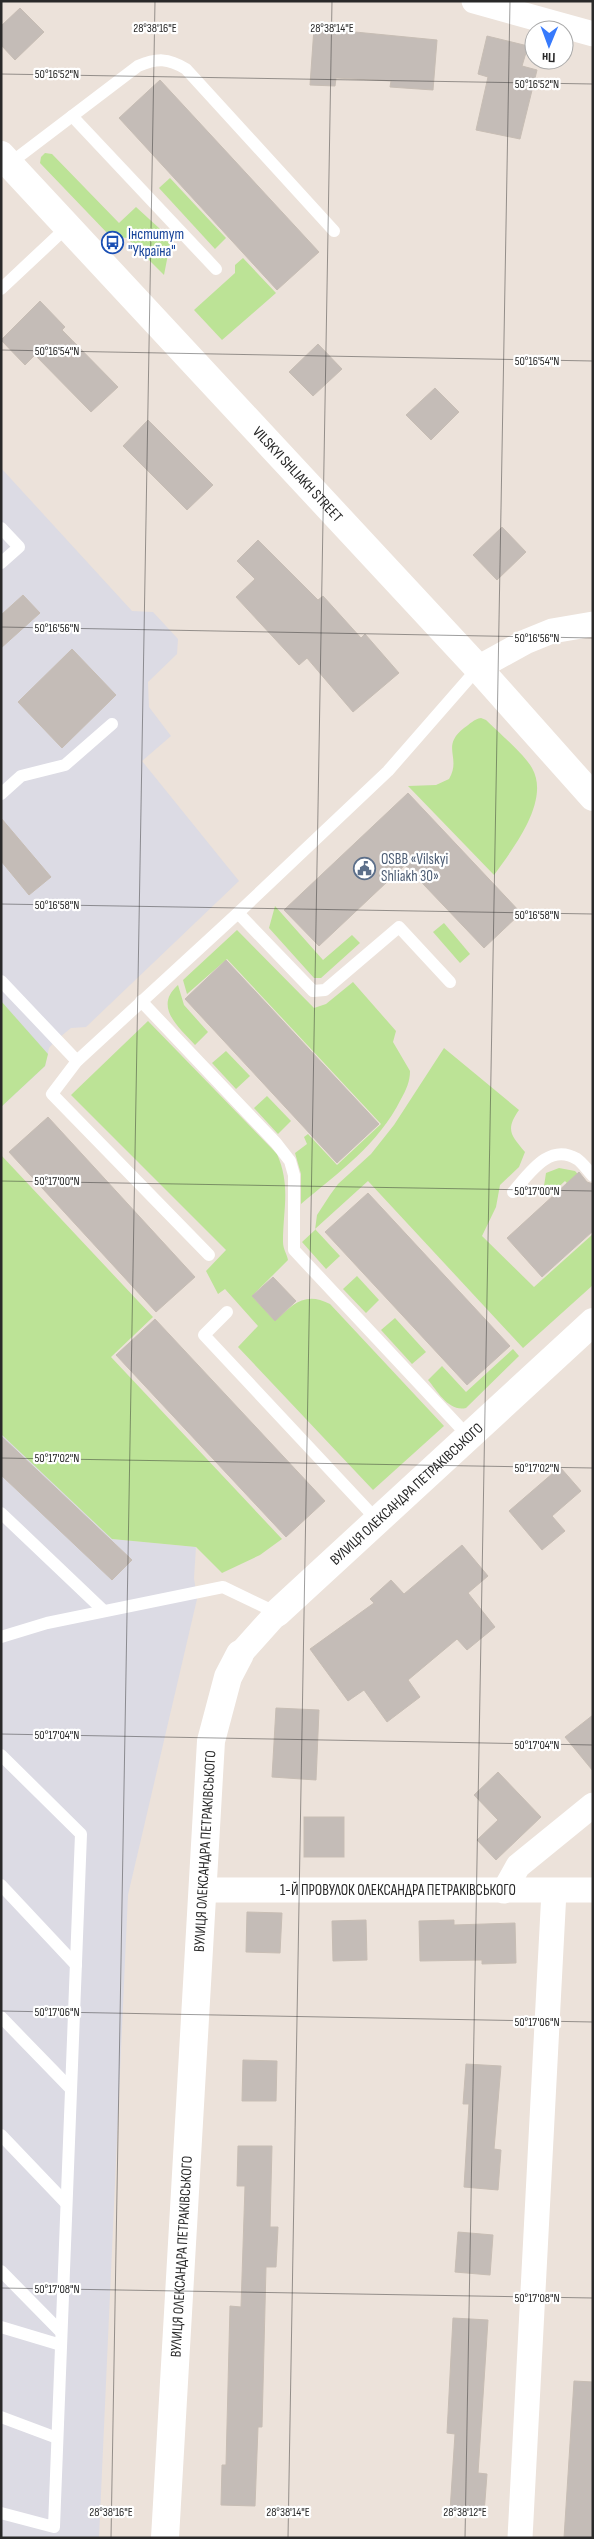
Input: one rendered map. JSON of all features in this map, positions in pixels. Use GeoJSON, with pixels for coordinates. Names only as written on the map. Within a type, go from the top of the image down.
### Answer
{"type":"FeatureCollection","features":[{"type":"Feature","properties":{"kind":"street"},"geometry":{"type":"LineString","coordinates":[[474,1],[593,34]]}},
{"type":"Feature","properties":{"kind":"street","name":"VILSKYI SHLIAKH STREET"},"geometry":{"type":"LineString","coordinates":[[5,159],[478,668],[593,797]]}},
{"type":"Feature","properties":{"kind":"street"},"geometry":{"type":"LineString","coordinates":[[478,668],[500,655],[552,631],[588,627]]}},
{"type":"Feature","properties":{"kind":"street","name":"ВУЛИЦЯ ОЛЕКСАНДРА ПЕТРАКІВСЬКОГО"},"geometry":{"type":"LineString","coordinates":[[165,2538],[204,1890],[211,1741],[228,1677],[240,1654],[277,1613],[593,1322]]}},
{"type":"Feature","properties":{"kind":"street"},"geometry":{"type":"LineString","coordinates":[[504,1891],[518,1866],[593,1804]]}},
{"type":"Feature","properties":{"kind":"street","name":"1-Й ПРОВУЛОК ОЛЕКСАНДРА ПЕТРАКІВСЬКОГО"},"geometry":{"type":"LineString","coordinates":[[204,1890],[593,1890]]}},
{"type":"Feature","properties":{"kind":"street"},"geometry":{"type":"LineString","coordinates":[[520,2538],[554,1891]]}},
{"type":"Feature","properties":{"kind":"lane"},"geometry":{"type":"LineString","coordinates":[[5,159],[72,116],[138,66],[156,58],[172,61],[186,69],[334,231]]}},
{"type":"Feature","properties":{"kind":"lane"},"geometry":{"type":"LineString","coordinates":[[72,116],[216,269]]}},
{"type":"Feature","properties":{"kind":"lane"},"geometry":{"type":"LineString","coordinates":[[1,289],[68,227]]}},
{"type":"Feature","properties":{"kind":"lane"},"geometry":{"type":"LineString","coordinates":[[1,528],[19,547],[1,563]]}},
{"type":"Feature","properties":{"kind":"lane"},"geometry":{"type":"LineString","coordinates":[[210,1255],[52,1094],[77,1061],[238,913],[388,771],[478,668]]}},
{"type":"Feature","properties":{"kind":"lane"},"geometry":{"type":"LineString","coordinates":[[1,794],[21,776],[65,765],[112,724]]}},
{"type":"Feature","properties":{"kind":"lane"},"geometry":{"type":"LineString","coordinates":[[238,913],[313,991],[324,990],[399,926],[450,982]]}},
{"type":"Feature","properties":{"kind":"lane"},"geometry":{"type":"LineString","coordinates":[[1,981],[77,1061]]}},
{"type":"Feature","properties":{"kind":"lane"},"geometry":{"type":"LineString","coordinates":[[141,1001],[276,1143],[290,1161],[294,1175],[294,1250],[469,1437]]}},
{"type":"Feature","properties":{"kind":"lane"},"geometry":{"type":"LineString","coordinates":[[513,1192],[542,1160],[554,1155],[566,1155],[577,1159],[593,1176]]}},
{"type":"Feature","properties":{"kind":"lane"},"geometry":{"type":"LineString","coordinates":[[227,1312],[204,1335],[378,1521]]}},
{"type":"Feature","properties":{"kind":"lane"},"geometry":{"type":"LineString","coordinates":[[1,1513],[104,1612]]}},
{"type":"Feature","properties":{"kind":"lane"},"geometry":{"type":"LineString","coordinates":[[2,1635],[47,1623],[223,1587],[277,1613]]}},
{"type":"Feature","properties":{"kind":"lane"},"geometry":{"type":"LineString","coordinates":[[1,1755],[81,1834],[54,2527],[1,2513]]}},
{"type":"Feature","properties":{"kind":"lane"},"geometry":{"type":"LineString","coordinates":[[1,1885],[76,1965]]}},
{"type":"Feature","properties":{"kind":"lane"},"geometry":{"type":"LineString","coordinates":[[1,2017],[71,2089]]}},
{"type":"Feature","properties":{"kind":"lane"},"geometry":{"type":"LineString","coordinates":[[1,2136],[66,2203]]}},
{"type":"Feature","properties":{"kind":"lane"},"geometry":{"type":"LineString","coordinates":[[1,2272],[61,2339]]}},
{"type":"Feature","properties":{"kind":"lane"},"geometry":{"type":"LineString","coordinates":[[1,2327],[61,2339]]}},
{"type":"Feature","properties":{"kind":"lane"},"geometry":{"type":"LineString","coordinates":[[1,2417],[57,2438]]}},
{"type":"Feature","properties":{"kind":"shaded area"},"geometry":{"type":"Polygon","coordinates":[[[1,468],[132,611],[153,612],[178,639],[177,654],[148,682],[149,707],[171,736],[142,761],[239,881],[86,1027],[71,1028],[55,1041],[49,1048],[45,1066],[1,1107],[1,468]]]}},
{"type":"Feature","properties":{"kind":"shaded area"},"geometry":{"type":"Polygon","coordinates":[[[1,1434],[112,1539],[196,1547],[194,1578],[197,1599],[128,1895],[99,2538],[1,2538],[1,1434]]]}},
{"type":"Feature","properties":{"kind":"green space"},"geometry":{"type":"Polygon","coordinates":[[[45,153],[52,154],[119,223],[136,207],[171,239],[164,275],[127,238],[110,236],[40,163],[41,157],[45,153]]]}},
{"type":"Feature","properties":{"kind":"green space"},"geometry":{"type":"Polygon","coordinates":[[[170,178],[226,238],[215,249],[159,188],[170,178]]]}},
{"type":"Feature","properties":{"kind":"green space"},"geometry":{"type":"Polygon","coordinates":[[[243,258],[276,293],[222,340],[194,310],[235,273],[235,265],[243,258]]]}},
{"type":"Feature","properties":{"kind":"green space"},"geometry":{"type":"Polygon","coordinates":[[[481,718],[486,720],[523,756],[532,768],[537,781],[537,795],[527,824],[494,875],[408,786],[436,785],[449,779],[453,764],[453,741],[464,728],[481,718]]]}},
{"type":"Feature","properties":{"kind":"green space"},"geometry":{"type":"Polygon","coordinates":[[[275,906],[323,960],[352,935],[360,943],[321,978],[314,978],[269,928],[275,906]]]}},
{"type":"Feature","properties":{"kind":"green space"},"geometry":{"type":"Polygon","coordinates":[[[444,923],[470,954],[460,963],[433,932],[444,923]]]}},
{"type":"Feature","properties":{"kind":"green space"},"geometry":{"type":"Polygon","coordinates":[[[237,930],[314,1008],[326,1004],[353,982],[396,1031],[393,1042],[410,1071],[405,1092],[381,1130],[357,1157],[301,1204],[301,1174],[295,1153],[307,1144],[304,1137],[308,1134],[337,1165],[381,1124],[227,959],[187,994],[183,980],[237,930]]]}},
{"type":"Feature","properties":{"kind":"green space"},"geometry":{"type":"Polygon","coordinates":[[[178,985],[184,1005],[208,1032],[195,1045],[176,1024],[168,1009],[171,993],[178,985]]]}},
{"type":"Feature","properties":{"kind":"green space"},"geometry":{"type":"Polygon","coordinates":[[[1,1001],[48,1054],[45,1066],[1,1107],[1,1001]]]}},
{"type":"Feature","properties":{"kind":"green space"},"geometry":{"type":"Polygon","coordinates":[[[148,1021],[277,1154],[284,1177],[283,1242],[288,1260],[252,1296],[275,1321],[288,1309],[306,1299],[321,1300],[330,1304],[444,1426],[373,1490],[238,1347],[258,1326],[225,1289],[218,1294],[206,1271],[226,1250],[71,1095],[148,1021]]]}},
{"type":"Feature","properties":{"kind":"green space"},"geometry":{"type":"Polygon","coordinates":[[[444,1048],[519,1110],[511,1128],[513,1137],[525,1152],[519,1167],[500,1185],[496,1207],[482,1236],[534,1287],[593,1234],[593,1285],[523,1348],[368,1181],[315,1229],[317,1215],[330,1195],[338,1184],[371,1154],[394,1125],[444,1048]]]}},
{"type":"Feature","properties":{"kind":"green space"},"geometry":{"type":"Polygon","coordinates":[[[226,1051],[250,1076],[236,1089],[212,1063],[226,1051]]]}},
{"type":"Feature","properties":{"kind":"green space"},"geometry":{"type":"Polygon","coordinates":[[[267,1096],[291,1121],[278,1134],[254,1108],[267,1096]]]}},
{"type":"Feature","properties":{"kind":"green space"},"geometry":{"type":"Polygon","coordinates":[[[1,1155],[153,1317],[111,1357],[282,1539],[260,1555],[222,1573],[196,1547],[112,1539],[1,1434],[1,1155]]]}},
{"type":"Feature","properties":{"kind":"green space"},"geometry":{"type":"Polygon","coordinates":[[[559,1168],[575,1171],[593,1191],[593,1210],[565,1181],[551,1194],[544,1186],[546,1173],[559,1168]]]}},
{"type":"Feature","properties":{"kind":"green space"},"geometry":{"type":"Polygon","coordinates":[[[315,1229],[340,1256],[326,1269],[302,1242],[315,1229]]]}},
{"type":"Feature","properties":{"kind":"green space"},"geometry":{"type":"Polygon","coordinates":[[[357,1276],[379,1300],[366,1313],[343,1289],[357,1276]]]}},
{"type":"Feature","properties":{"kind":"green space"},"geometry":{"type":"Polygon","coordinates":[[[395,1318],[426,1352],[412,1364],[381,1330],[395,1318]]]}},
{"type":"Feature","properties":{"kind":"green space"},"geometry":{"type":"Polygon","coordinates":[[[513,1349],[519,1356],[466,1408],[454,1407],[449,1404],[428,1380],[442,1366],[466,1392],[513,1349]]]}},
{"type":"Feature","properties":{"kind":"building"},"geometry":{"type":"Polygon","coordinates":[[[20,8],[44,32],[15,60],[1,45],[1,26],[20,8]]]}},
{"type":"Feature","properties":{"kind":"building"},"geometry":{"type":"Polygon","coordinates":[[[314,28],[437,40],[433,90],[390,87],[391,81],[336,78],[335,86],[310,85],[314,28]]]}},
{"type":"Feature","properties":{"kind":"building"},"geometry":{"type":"Polygon","coordinates":[[[487,36],[524,45],[522,66],[524,67],[524,70],[537,70],[520,139],[476,130],[488,77],[478,74],[487,36]]]}},
{"type":"Feature","properties":{"kind":"building"},"geometry":{"type":"Polygon","coordinates":[[[160,80],[319,252],[277,290],[119,118],[160,80]]]}},
{"type":"Feature","properties":{"kind":"building"},"geometry":{"type":"Polygon","coordinates":[[[40,301],[65,327],[62,330],[118,387],[91,412],[35,355],[25,365],[1,340],[40,301]]]}},
{"type":"Feature","properties":{"kind":"building"},"geometry":{"type":"Polygon","coordinates":[[[318,344],[342,369],[313,396],[289,372],[318,344]]]}},
{"type":"Feature","properties":{"kind":"building"},"geometry":{"type":"Polygon","coordinates":[[[435,388],[459,412],[431,440],[406,415],[435,388]]]}},
{"type":"Feature","properties":{"kind":"building"},"geometry":{"type":"Polygon","coordinates":[[[148,420],[213,485],[187,510],[123,446],[148,420]]]}},
{"type":"Feature","properties":{"kind":"building"},"geometry":{"type":"Polygon","coordinates":[[[502,527],[526,552],[497,580],[473,555],[502,527]]]}},
{"type":"Feature","properties":{"kind":"building"},"geometry":{"type":"Polygon","coordinates":[[[258,540],[318,600],[323,596],[361,638],[365,634],[399,673],[353,712],[307,658],[299,665],[236,597],[255,579],[237,561],[258,540]]]}},
{"type":"Feature","properties":{"kind":"building"},"geometry":{"type":"Polygon","coordinates":[[[23,595],[40,613],[1,648],[1,615],[23,595]]]}},
{"type":"Feature","properties":{"kind":"building"},"geometry":{"type":"Polygon","coordinates":[[[72,649],[116,695],[62,748],[18,702],[72,649]]]}},
{"type":"Feature","properties":{"kind":"building"},"geometry":{"type":"Polygon","coordinates":[[[408,793],[521,913],[484,948],[405,865],[319,946],[284,910],[408,793]]]}},
{"type":"Feature","properties":{"kind":"building"},"geometry":{"type":"Polygon","coordinates":[[[1,818],[51,877],[29,895],[1,861],[1,818]]]}},
{"type":"Feature","properties":{"kind":"building"},"geometry":{"type":"Polygon","coordinates":[[[226,960],[379,1124],[337,1163],[185,999],[226,960]]]}},
{"type":"Feature","properties":{"kind":"building"},"geometry":{"type":"Polygon","coordinates":[[[48,1117],[195,1277],[156,1312],[9,1152],[48,1117]]]}},
{"type":"Feature","properties":{"kind":"building"},"geometry":{"type":"Polygon","coordinates":[[[579,1172],[587,1182],[593,1184],[593,1231],[542,1277],[507,1238],[579,1172]]]}},
{"type":"Feature","properties":{"kind":"building"},"geometry":{"type":"Polygon","coordinates":[[[368,1193],[510,1346],[467,1385],[325,1232],[368,1193]]]}},
{"type":"Feature","properties":{"kind":"building"},"geometry":{"type":"Polygon","coordinates":[[[273,1277],[296,1301],[275,1321],[252,1296],[273,1277]]]}},
{"type":"Feature","properties":{"kind":"building"},"geometry":{"type":"Polygon","coordinates":[[[155,1319],[325,1501],[286,1537],[116,1355],[155,1319]]]}},
{"type":"Feature","properties":{"kind":"building"},"geometry":{"type":"Polygon","coordinates":[[[1,1436],[132,1560],[112,1580],[1,1475],[1,1436]]]}},
{"type":"Feature","properties":{"kind":"building"},"geometry":{"type":"Polygon","coordinates":[[[560,1467],[581,1491],[552,1516],[565,1531],[542,1550],[509,1511],[560,1467]]]}},
{"type":"Feature","properties":{"kind":"building"},"geometry":{"type":"Polygon","coordinates":[[[462,1545],[488,1576],[468,1593],[495,1627],[467,1650],[457,1639],[408,1680],[420,1697],[387,1722],[364,1690],[348,1701],[310,1649],[374,1603],[370,1599],[391,1580],[404,1594],[462,1545]]]}},
{"type":"Feature","properties":{"kind":"building"},"geometry":{"type":"Polygon","coordinates":[[[276,1708],[319,1710],[316,1780],[272,1777],[276,1708]]]}},
{"type":"Feature","properties":{"kind":"building"},"geometry":{"type":"Polygon","coordinates":[[[593,1715],[593,1771],[565,1737],[593,1715]]]}},
{"type":"Feature","properties":{"kind":"building"},"geometry":{"type":"Polygon","coordinates":[[[498,1772],[541,1817],[496,1860],[477,1840],[498,1820],[474,1795],[498,1772]]]}},
{"type":"Feature","properties":{"kind":"building"},"geometry":{"type":"Polygon","coordinates":[[[304,1817],[344,1817],[344,1857],[304,1857],[304,1817]]]}},
{"type":"Feature","properties":{"kind":"building"},"geometry":{"type":"Polygon","coordinates":[[[247,1912],[282,1913],[280,1953],[246,1952],[247,1912]]]}},
{"type":"Feature","properties":{"kind":"building"},"geometry":{"type":"Polygon","coordinates":[[[366,1920],[367,1960],[333,1961],[332,1921],[366,1920]]]}},
{"type":"Feature","properties":{"kind":"building"},"geometry":{"type":"Polygon","coordinates":[[[454,1920],[454,1925],[515,1923],[516,1963],[482,1964],[482,1960],[420,1961],[419,1921],[454,1920]]]}},
{"type":"Feature","properties":{"kind":"building"},"geometry":{"type":"Polygon","coordinates":[[[243,2060],[277,2061],[276,2101],[242,2101],[243,2060]]]}},
{"type":"Feature","properties":{"kind":"building"},"geometry":{"type":"Polygon","coordinates":[[[466,2064],[501,2066],[494,2149],[501,2150],[498,2190],[464,2187],[469,2104],[463,2104],[466,2064]]]}},
{"type":"Feature","properties":{"kind":"building"},"geometry":{"type":"Polygon","coordinates":[[[238,2146],[272,2146],[270,2227],[278,2227],[276,2267],[266,2267],[262,2427],[258,2427],[255,2506],[221,2505],[222,2465],[226,2465],[230,2306],[241,2307],[245,2186],[237,2186],[238,2146]]]}},
{"type":"Feature","properties":{"kind":"building"},"geometry":{"type":"Polygon","coordinates":[[[458,2232],[493,2235],[490,2275],[455,2272],[458,2232]]]}},
{"type":"Feature","properties":{"kind":"building"},"geometry":{"type":"Polygon","coordinates":[[[453,2318],[488,2320],[478,2473],[487,2474],[484,2514],[450,2511],[455,2434],[447,2433],[453,2318]]]}},
{"type":"Feature","properties":{"kind":"building"},"geometry":{"type":"Polygon","coordinates":[[[574,2381],[593,2382],[593,2538],[564,2538],[574,2381]]]}},
{"type":"Feature","properties":{"kind":"place","name":"Інститут \"Україна\""},"geometry":{"type":"Point","coordinates":[112,243]}},
{"type":"Feature","properties":{"kind":"place","name":"OSBB «Vilskyi Shliakh 30»"},"geometry":{"type":"Point","coordinates":[365,868]}}]}
